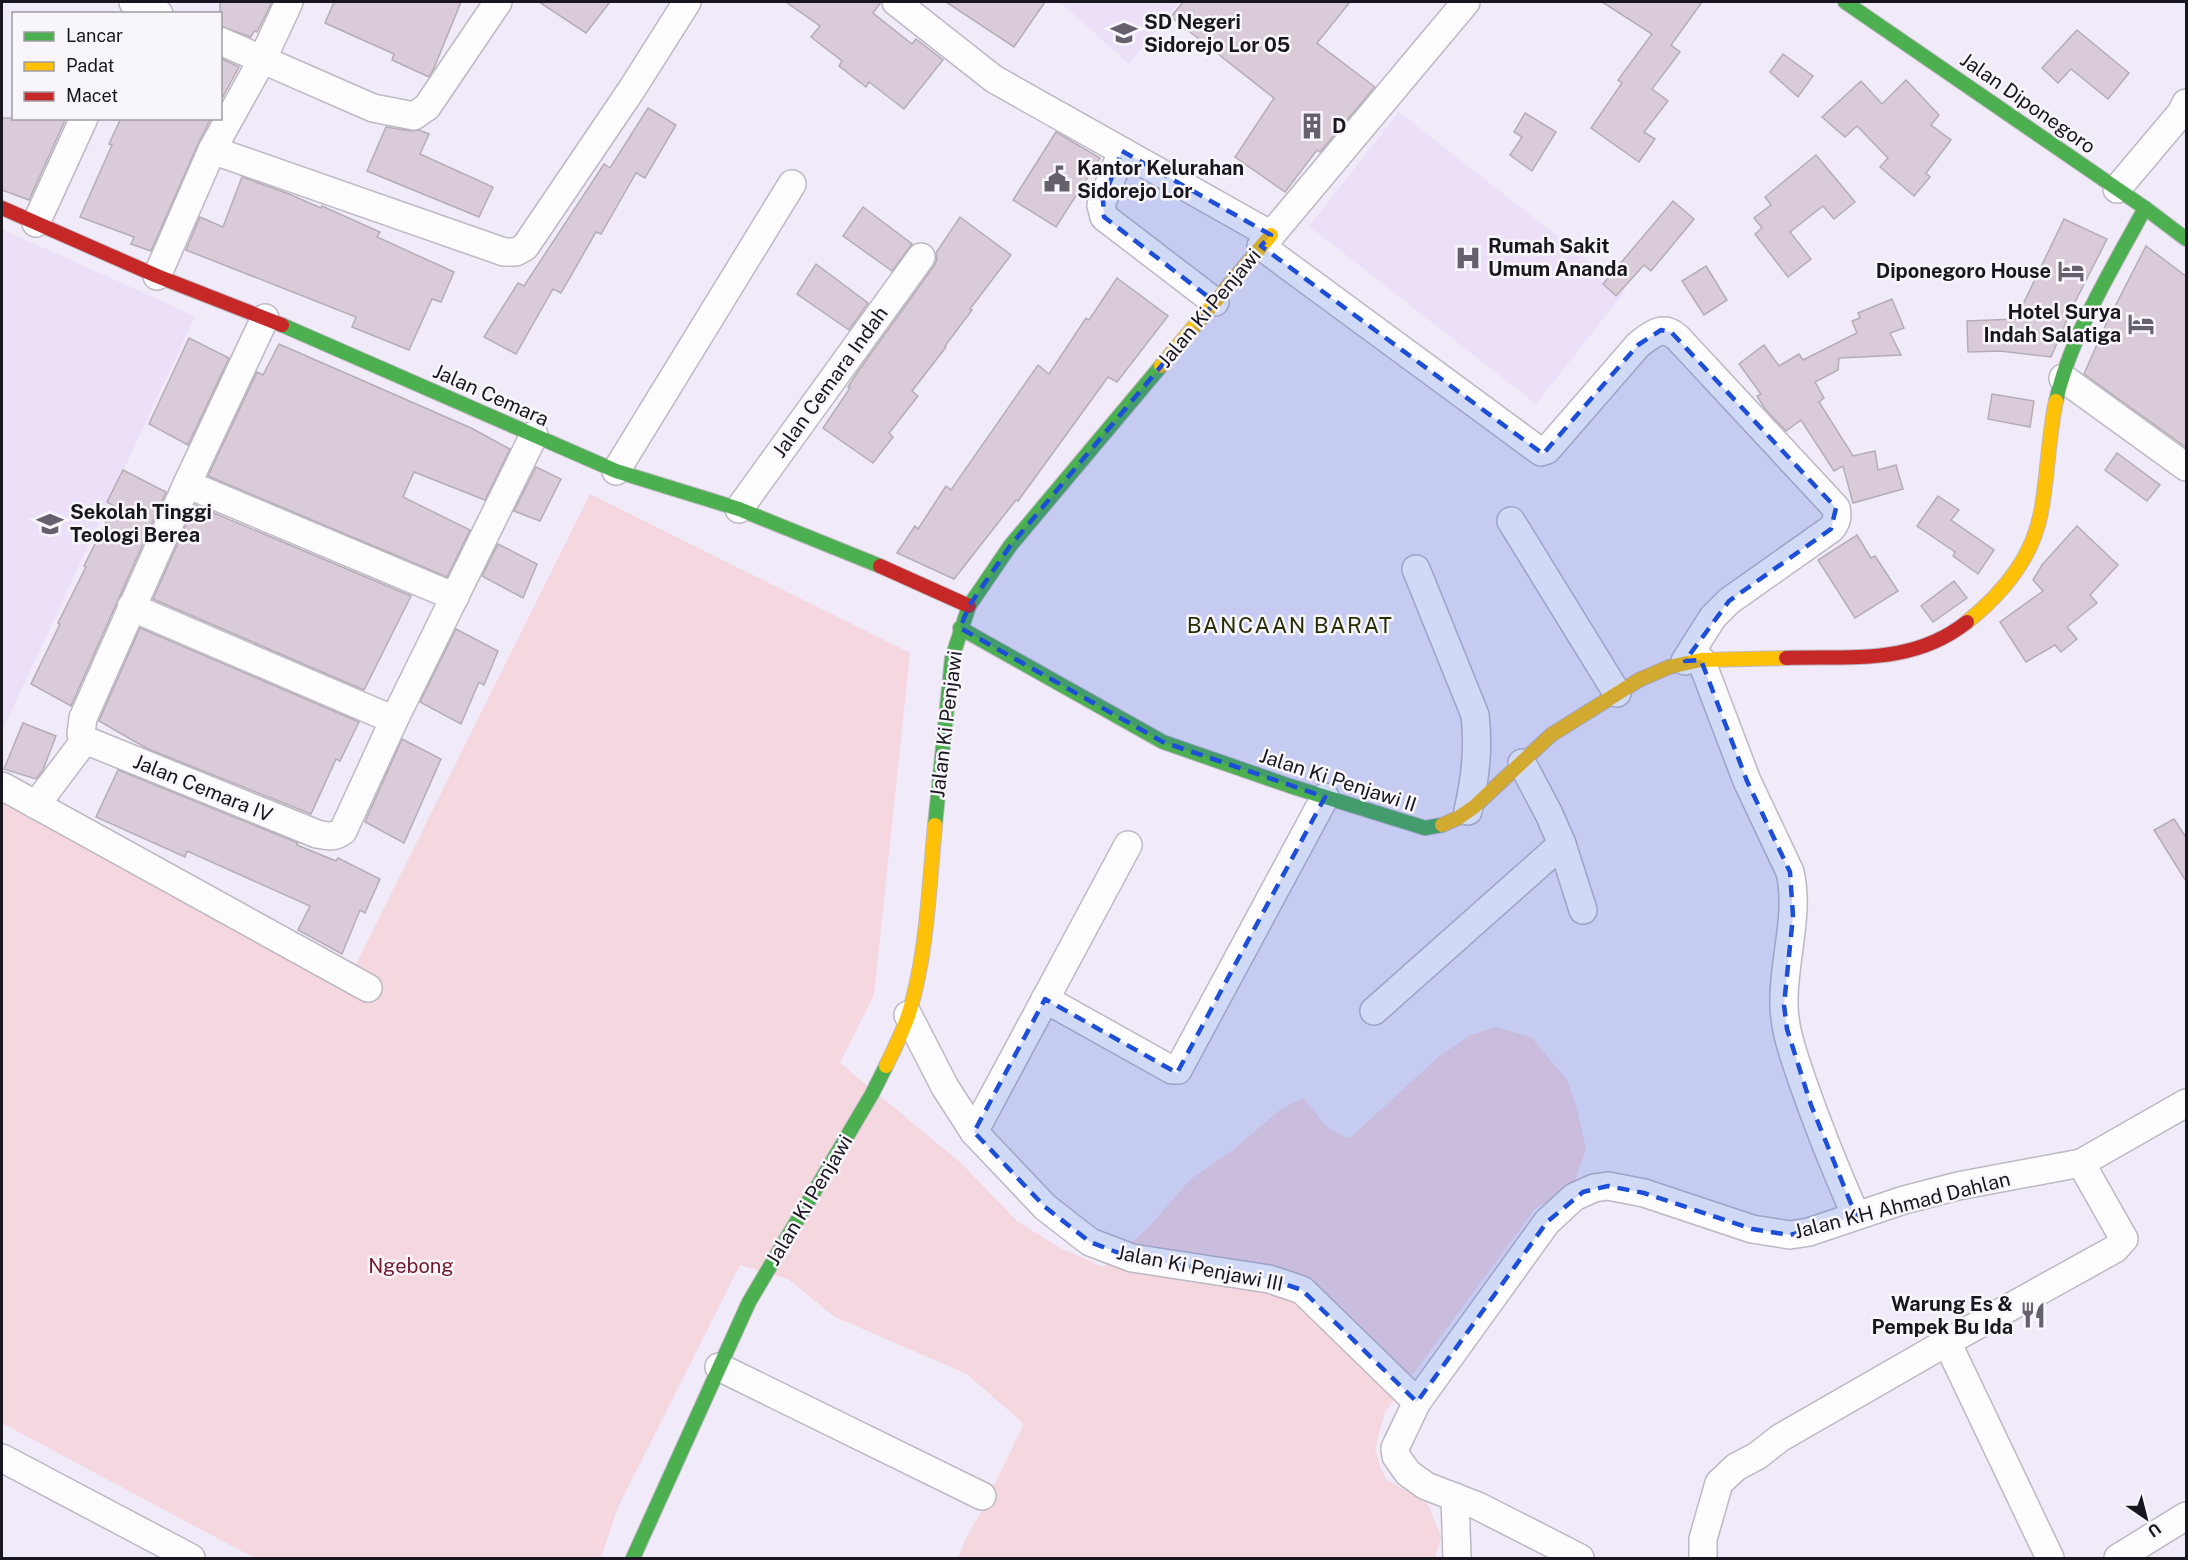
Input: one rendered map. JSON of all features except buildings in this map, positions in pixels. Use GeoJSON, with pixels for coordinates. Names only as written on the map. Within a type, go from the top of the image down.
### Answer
{"type":"FeatureCollection","features":[{"type":"Feature","properties":{"kind":"street"},"geometry":{"type":"LineString","coordinates":[[157,276],[212,150],[262,60],[289,2]]}},
{"type":"Feature","properties":{"kind":"street"},"geometry":{"type":"LineString","coordinates":[[222,42],[373,108],[414,116],[427,107],[498,2]]}},
{"type":"Feature","properties":{"kind":"street"},"geometry":{"type":"LineString","coordinates":[[212,150],[504,252],[516,252],[525,247],[632,89],[687,2]]}},
{"type":"Feature","properties":{"kind":"street"},"geometry":{"type":"LineString","coordinates":[[896,2],[994,79],[1122,151],[1266,240],[1541,452],[1547,450],[1638,345],[1661,330],[1671,332],[1677,337],[1836,508],[1838,515],[1831,529],[1729,601],[1713,617],[1693,661],[1790,872],[1792,916],[1784,1005],[1787,1029],[1792,1052],[1810,1105],[1856,1216]]}},
{"type":"Feature","properties":{"kind":"street","name":"Jalan Ki Penjawi"},"geometry":{"type":"LineString","coordinates":[[633,1558],[749,1302],[887,1065],[908,1015],[924,936],[952,658],[969,606],[1010,546],[1466,2]]}},
{"type":"Feature","properties":{"kind":"street","name":"Jalan Diponegoro"},"geometry":{"type":"LineString","coordinates":[[1845,2],[2187,239]]}},
{"type":"Feature","properties":{"kind":"street"},"geometry":{"type":"LineString","coordinates":[[2117,189],[2187,103]]}},
{"type":"Feature","properties":{"kind":"street"},"geometry":{"type":"LineString","coordinates":[[36,223],[83,120]]}},
{"type":"Feature","properties":{"kind":"street"},"geometry":{"type":"LineString","coordinates":[[1122,151],[1101,205],[1104,216],[1215,302]]}},
{"type":"Feature","properties":{"kind":"street"},"geometry":{"type":"LineString","coordinates":[[616,471],[792,184]]}},
{"type":"Feature","properties":{"kind":"street","name":"Jalan Cemara"},"geometry":{"type":"LineString","coordinates":[[2,208],[157,276],[265,318],[616,471],[739,509],[872,562],[969,606]]}},
{"type":"Feature","properties":{"kind":"street"},"geometry":{"type":"LineString","coordinates":[[1693,661],[1878,657],[1921,648],[1959,629],[2001,591],[2018,569],[2033,539],[2041,515],[2050,427],[2063,378],[2084,325],[2145,208]]}},
{"type":"Feature","properties":{"kind":"street","name":"Jalan Cemara Indah"},"geometry":{"type":"LineString","coordinates":[[739,509],[921,257]]}},
{"type":"Feature","properties":{"kind":"street"},"geometry":{"type":"LineString","coordinates":[[36,805],[85,740],[81,734],[83,718],[131,607],[265,318]]}},
{"type":"Feature","properties":{"kind":"street"},"geometry":{"type":"LineString","coordinates":[[2063,378],[2187,467]]}},
{"type":"Feature","properties":{"kind":"street","name":"Jalan Cemara IV"},"geometry":{"type":"LineString","coordinates":[[85,740],[317,834],[332,837],[343,831],[394,720],[534,435]]}},
{"type":"Feature","properties":{"kind":"street"},"geometry":{"type":"LineString","coordinates":[[187,484],[454,597]]}},
{"type":"Feature","properties":{"kind":"street"},"geometry":{"type":"LineString","coordinates":[[1511,521],[1617,693]]}},
{"type":"Feature","properties":{"kind":"street"},"geometry":{"type":"LineString","coordinates":[[1416,569],[1475,715],[1476,772],[1468,812]]}},
{"type":"Feature","properties":{"kind":"street"},"geometry":{"type":"LineString","coordinates":[[131,607],[394,720]]}},
{"type":"Feature","properties":{"kind":"street","name":"Jalan Ki Penjawi II"},"geometry":{"type":"LineString","coordinates":[[960,628],[1163,742],[1425,828],[1437,828],[1468,812],[1547,738],[1617,693],[1652,674],[1693,661]]}},
{"type":"Feature","properties":{"kind":"street"},"geometry":{"type":"LineString","coordinates":[[1522,763],[1550,814],[1583,910]]}},
{"type":"Feature","properties":{"kind":"street"},"geometry":{"type":"LineString","coordinates":[[2,786],[368,988]]}},
{"type":"Feature","properties":{"kind":"street"},"geometry":{"type":"LineString","coordinates":[[1045,999],[1172,1070],[1178,1070],[1325,797]]}},
{"type":"Feature","properties":{"kind":"street"},"geometry":{"type":"LineString","coordinates":[[1374,1011],[1562,844]]}},
{"type":"Feature","properties":{"kind":"street"},"geometry":{"type":"LineString","coordinates":[[974,1132],[1128,845]]}},
{"type":"Feature","properties":{"kind":"street","name":"Jalan Ki Penjawi III"},"geometry":{"type":"LineString","coordinates":[[908,1015],[945,1088],[974,1132],[1045,1207],[1090,1242],[1132,1258],[1269,1279],[1302,1290],[1417,1402]]}},
{"type":"Feature","properties":{"kind":"street","name":"Jalan KH Ahmad Dahlan"},"geometry":{"type":"LineString","coordinates":[[1580,1558],[1478,1506],[1435,1491],[1416,1480],[1396,1456],[1395,1448],[1417,1402],[1547,1222],[1564,1203],[1583,1192],[1608,1186],[1644,1192],[1752,1229],[1790,1235],[1809,1232],[1904,1200],[1958,1186],[2081,1163],[2187,1103]]}},
{"type":"Feature","properties":{"kind":"street"},"geometry":{"type":"LineString","coordinates":[[1703,1558],[1703,1539],[1719,1483],[1736,1467],[1757,1456],[1780,1438],[1947,1342],[2115,1250],[2121,1244],[2124,1239],[2114,1218],[2081,1163]]}},
{"type":"Feature","properties":{"kind":"street"},"geometry":{"type":"LineString","coordinates":[[1947,1342],[2050,1558]]}},
{"type":"Feature","properties":{"kind":"street"},"geometry":{"type":"LineString","coordinates":[[719,1366],[982,1496]]}},
{"type":"Feature","properties":{"kind":"street"},"geometry":{"type":"LineString","coordinates":[[2,1458],[191,1558]]}},
{"type":"Feature","properties":{"kind":"street"},"geometry":{"type":"LineString","coordinates":[[1455,1497],[1457,1558]]}},
{"type":"Feature","properties":{"kind":"street"},"geometry":{"type":"LineString","coordinates":[[2118,1558],[2187,1516]]}},
{"type":"Feature","properties":{"kind":"highlighted area"},"geometry":{"type":"Polygon","coordinates":[[[1122,151],[1271,235],[1261,246],[1543,454],[1638,345],[1661,330],[1671,332],[1836,508],[1831,529],[1729,601],[1685,661],[1701,660],[1747,781],[1790,872],[1793,916],[1784,1005],[1787,1029],[1811,1105],[1856,1216],[1790,1235],[1752,1229],[1644,1193],[1608,1186],[1583,1192],[1547,1222],[1417,1402],[1302,1290],[1269,1279],[1132,1258],[1090,1242],[1045,1207],[974,1132],[1045,999],[1177,1073],[1325,797],[1163,742],[960,628],[969,606],[1010,546],[1215,302],[1104,217],[1103,200],[1122,151]]]}},
{"type":"Feature","properties":{"kind":"shaded area","name":"SD Negeri Sidorejo Lor 05"},"geometry":{"type":"Polygon","coordinates":[[[1060,2],[1179,2],[1129,64],[1060,2]]]}},
{"type":"Feature","properties":{"kind":"shaded area","name":"Rumah Sakit Umum Ananda"},"geometry":{"type":"Polygon","coordinates":[[[1399,112],[1626,290],[1536,404],[1309,226],[1399,112]]]}},
{"type":"Feature","properties":{"kind":"shaded area","name":"Sekolah Tinggi Teologi Berea"},"geometry":{"type":"Polygon","coordinates":[[[2,229],[195,316],[2,731],[2,229]]]}},
{"type":"Feature","properties":{"kind":"green space","name":"Ngebong"},"geometry":{"type":"Polygon","coordinates":[[[590,494],[910,653],[874,995],[840,1063],[961,1163],[1017,1221],[1060,1248],[1103,1267],[1147,1229],[1191,1179],[1233,1150],[1281,1109],[1303,1098],[1328,1127],[1350,1138],[1437,1058],[1469,1036],[1495,1027],[1531,1037],[1567,1080],[1576,1105],[1586,1149],[1573,1186],[1535,1209],[1385,1412],[1375,1449],[1381,1469],[1387,1480],[1420,1498],[1429,1506],[1441,1537],[1435,1558],[958,1558],[1024,1424],[967,1374],[835,1317],[788,1279],[740,1265],[618,1507],[601,1558],[259,1558],[245,1553],[2,1423],[2,803],[348,980],[590,494]]]}},
{"type":"Feature","properties":{"kind":"traffic: fast"},"geometry":{"type":"LineString","coordinates":[[1845,2],[2145,208],[2186,239]]}},
{"type":"Feature","properties":{"kind":"traffic: fast"},"geometry":{"type":"LineString","coordinates":[[2056,401],[2082,326],[2145,208]]}},
{"type":"Feature","properties":{"kind":"traffic: fast"},"geometry":{"type":"LineString","coordinates":[[282,325],[616,471],[739,509],[880,566]]}},
{"type":"Feature","properties":{"kind":"traffic: fast"},"geometry":{"type":"LineString","coordinates":[[935,825],[952,658],[969,606],[1010,546],[1161,366]]}},
{"type":"Feature","properties":{"kind":"traffic: fast"},"geometry":{"type":"LineString","coordinates":[[960,628],[1163,742],[1290,786],[1425,828],[1442,825]]}},
{"type":"Feature","properties":{"kind":"traffic: fast"},"geometry":{"type":"LineString","coordinates":[[633,1558],[749,1302],[872,1094],[886,1066]]}},
{"type":"Feature","properties":{"kind":"traffic: slow"},"geometry":{"type":"LineString","coordinates":[[1161,366],[1271,235]]}},
{"type":"Feature","properties":{"kind":"traffic: slow"},"geometry":{"type":"LineString","coordinates":[[1967,622],[2004,587],[2031,544],[2041,512],[2056,401]]}},
{"type":"Feature","properties":{"kind":"traffic: slow"},"geometry":{"type":"LineString","coordinates":[[1442,825],[1474,807],[1551,735],[1639,680],[1669,667],[1701,660],[1786,658]]}},
{"type":"Feature","properties":{"kind":"traffic: slow"},"geometry":{"type":"LineString","coordinates":[[886,1066],[908,1016],[919,970],[935,825]]}},
{"type":"Feature","properties":{"kind":"traffic: jam"},"geometry":{"type":"LineString","coordinates":[[2,208],[157,276],[282,325]]}},
{"type":"Feature","properties":{"kind":"traffic: jam"},"geometry":{"type":"LineString","coordinates":[[880,566],[969,606]]}},
{"type":"Feature","properties":{"kind":"traffic: jam"},"geometry":{"type":"LineString","coordinates":[[1786,658],[1858,657],[1903,652],[1946,636],[1967,622]]}},
{"type":"Feature","properties":{"kind":"place","name":"SD Negeri Sidorejo Lor 05"},"geometry":{"type":"Point","coordinates":[1124,33]}},
{"type":"Feature","properties":{"kind":"place","name":"D"},"geometry":{"type":"Point","coordinates":[1312,126]}},
{"type":"Feature","properties":{"kind":"place","name":"Kantor Kelurahan Sidorejo Lor"},"geometry":{"type":"Point","coordinates":[1057,179]}},
{"type":"Feature","properties":{"kind":"place","name":"Rumah Sakit Umum Ananda"},"geometry":{"type":"Point","coordinates":[1468,258]}},
{"type":"Feature","properties":{"kind":"place","name":"Diponegoro House"},"geometry":{"type":"Point","coordinates":[2071,271]}},
{"type":"Feature","properties":{"kind":"place","name":"Hotel Surya Indah Salatiga"},"geometry":{"type":"Point","coordinates":[2141,324]}},
{"type":"Feature","properties":{"kind":"place","name":"Sekolah Tinggi Teologi Berea"},"geometry":{"type":"Point","coordinates":[50,524]}},
{"type":"Feature","properties":{"kind":"place","name":"Warung Es & Pempek Bu Ida"},"geometry":{"type":"Point","coordinates":[2033,1315]}},
{"type":"Feature","properties":{"kind":"district","name":"BANCAAN BARAT"},"geometry":{"type":"Point","coordinates":[1290,625]}}]}
